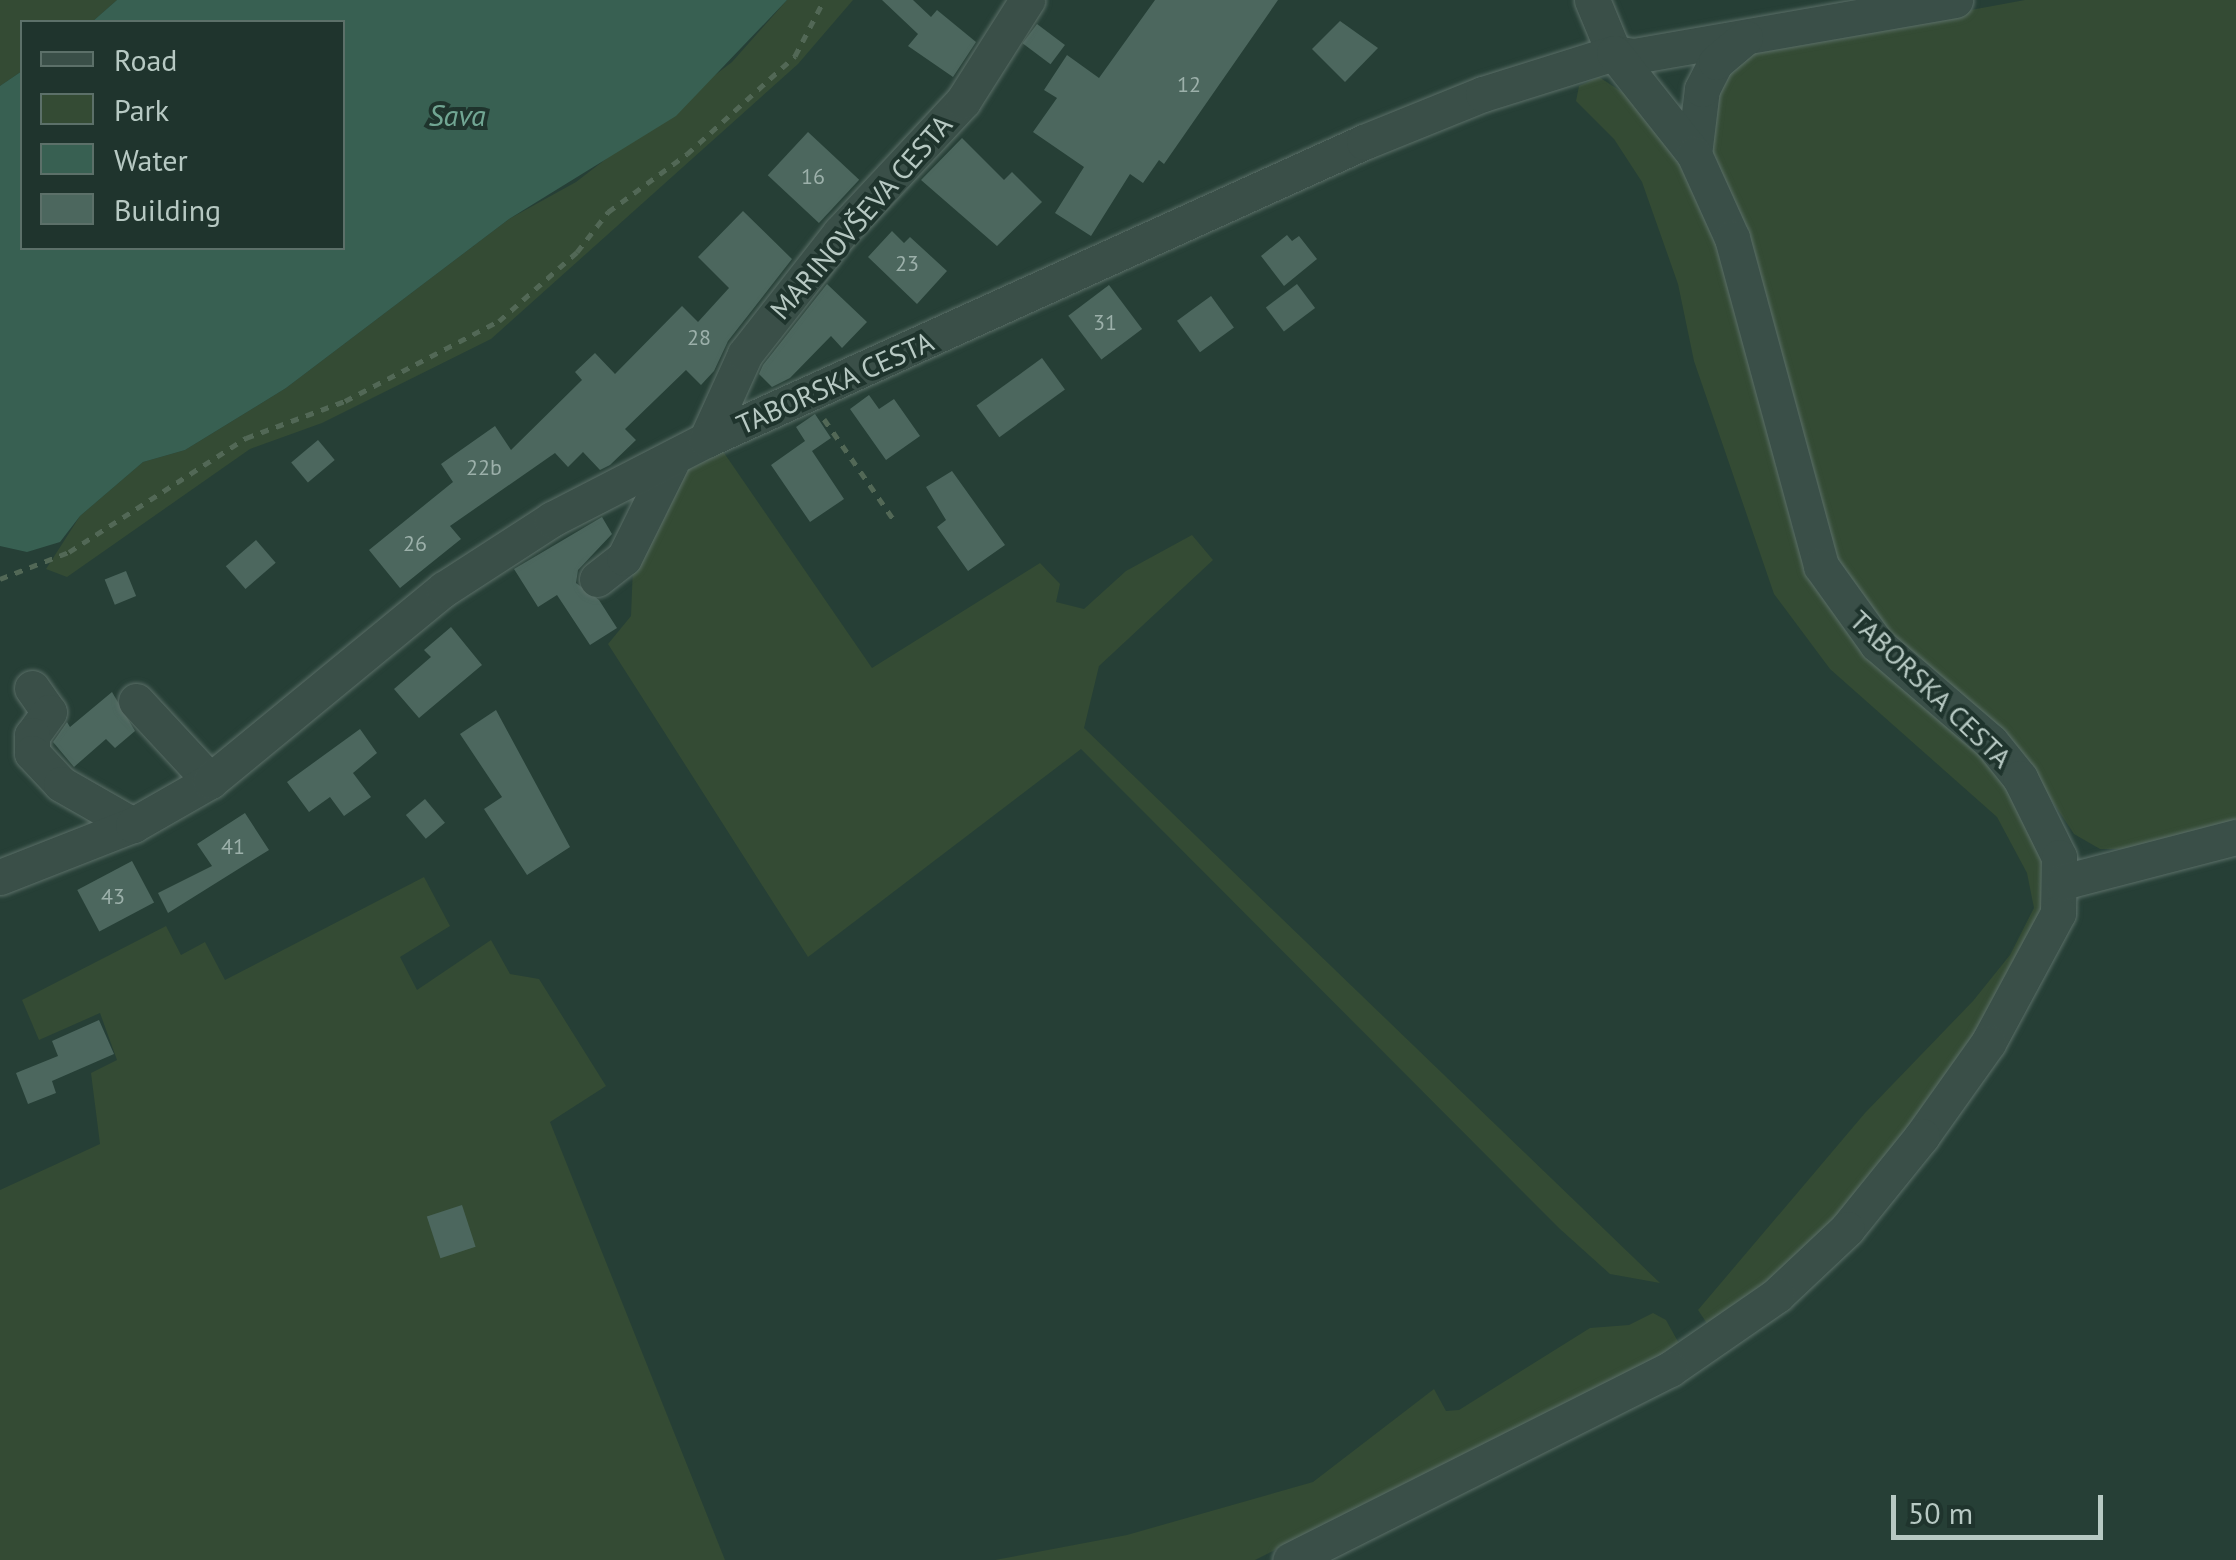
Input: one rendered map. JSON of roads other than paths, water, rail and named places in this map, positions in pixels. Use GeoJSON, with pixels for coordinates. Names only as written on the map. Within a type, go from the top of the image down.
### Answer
{"type":"FeatureCollection","features":[{"type":"Feature","properties":{"kind":"street","name":"MARINOVŠEVA CESTA"},"geometry":{"type":"LineString","coordinates":[[706,440],[745,354],[828,248],[962,101],[1027,0]]}},
{"type":"Feature","properties":{"kind":"street"},"geometry":{"type":"LineString","coordinates":[[1592,0],[1614,52],[1660,54],[1955,0]]}},
{"type":"Feature","properties":{"kind":"street","name":"TABORSKA CESTA"},"geometry":{"type":"LineString","coordinates":[[1694,154],[1702,89],[1716,62],[1745,38]]}},
{"type":"Feature","properties":{"kind":"street","name":"TABORSKA CESTA"},"geometry":{"type":"LineString","coordinates":[[0,877],[133,824],[210,781],[444,589],[552,520],[672,463],[706,440],[1364,142],[1483,94],[1614,52],[1694,154],[1752,302],[1801,513],[1821,566],[1877,644],[1991,742],[2020,778],[2051,831],[2063,882]]}},
{"type":"Feature","properties":{"kind":"street"},"geometry":{"type":"LineString","coordinates":[[597,579],[624,558],[672,463]]}},
{"type":"Feature","properties":{"kind":"street"},"geometry":{"type":"LineString","coordinates":[[32,688],[49,712],[32,735],[32,754],[62,784],[133,824]]}},
{"type":"Feature","properties":{"kind":"street"},"geometry":{"type":"LineString","coordinates":[[136,701],[210,781]]}},
{"type":"Feature","properties":{"kind":"street"},"geometry":{"type":"LineString","coordinates":[[1292,1560],[1670,1370],[1777,1295],[1847,1229],[1971,1068],[2038,960],[2063,882],[2236,837]]}},
{"type":"Feature","properties":{"kind":"water","name":"Sava"},"geometry":{"type":"Polygon","coordinates":[[[117,0],[787,0],[676,116],[509,219],[286,388],[185,450],[143,462],[80,516],[60,542],[27,552],[0,546],[0,86],[20,72],[20,250],[345,250],[345,20],[94,20],[117,0]]]}}]}
